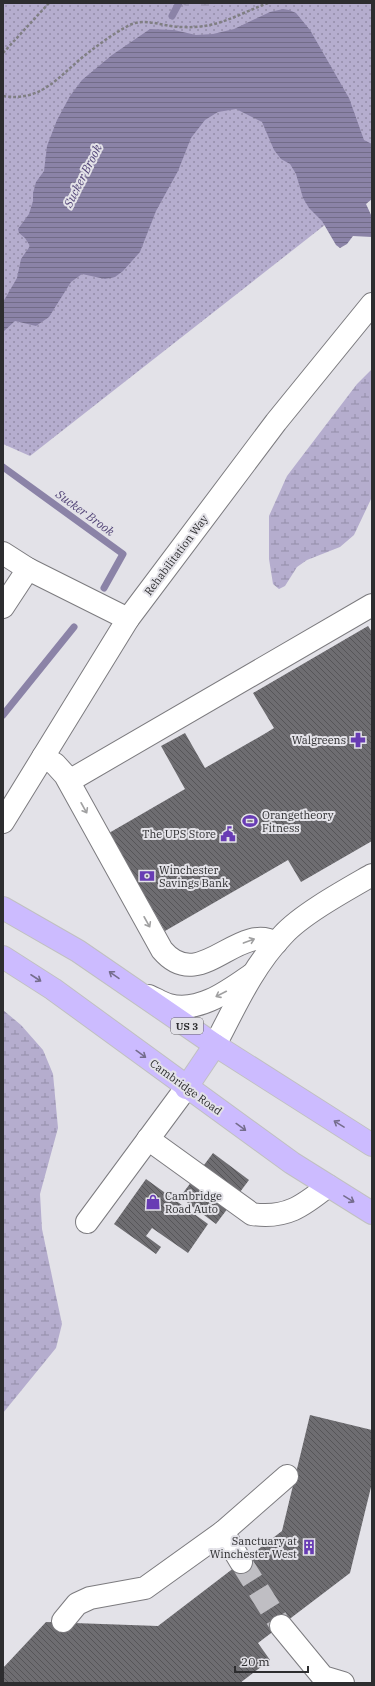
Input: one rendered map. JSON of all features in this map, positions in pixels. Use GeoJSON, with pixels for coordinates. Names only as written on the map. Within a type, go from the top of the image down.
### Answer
{"type":"FeatureCollection","features":[{"type":"Feature","properties":{"kind":"highway","name":"US 3"},"geometry":{"type":"LineString","coordinates":[[3,908],[78,951],[215,1045],[372,1145]]}},
{"type":"Feature","properties":{"kind":"highway","name":"Cambridge Road"},"geometry":{"type":"LineString","coordinates":[[3,957],[53,989],[186,1088],[292,1163],[372,1213]]}},
{"type":"Feature","properties":{"kind":"highway"},"geometry":{"type":"LineString","coordinates":[[186,1088],[215,1045]]}},
{"type":"Feature","properties":{"kind":"street","name":"Rehabilitation Way"},"geometry":{"type":"LineString","coordinates":[[3,822],[128,618],[267,434],[372,304]]}},
{"type":"Feature","properties":{"kind":"street"},"geometry":{"type":"LineString","coordinates":[[3,553],[28,569],[128,618]]}},
{"type":"Feature","properties":{"kind":"street"},"geometry":{"type":"LineString","coordinates":[[3,607],[28,569]]}},
{"type":"Feature","properties":{"kind":"street"},"geometry":{"type":"LineString","coordinates":[[69,781],[372,605]]}},
{"type":"Feature","properties":{"kind":"street"},"geometry":{"type":"LineString","coordinates":[[43,757],[59,768],[69,781],[162,950],[170,958],[181,965],[193,965],[257,938],[268,939],[276,943]]}},
{"type":"Feature","properties":{"kind":"street"},"geometry":{"type":"LineString","coordinates":[[215,1045],[254,973],[276,943],[292,926],[372,876]]}},
{"type":"Feature","properties":{"kind":"street"},"geometry":{"type":"LineString","coordinates":[[136,991],[170,1005],[188,1006],[207,1001],[226,992],[254,973]]}},
{"type":"Feature","properties":{"kind":"street"},"geometry":{"type":"LineString","coordinates":[[87,1222],[186,1088]]}},
{"type":"Feature","properties":{"kind":"street"},"geometry":{"type":"LineString","coordinates":[[148,1139],[252,1214],[268,1216],[284,1213],[303,1206],[328,1186]]}},
{"type":"Feature","properties":{"kind":"street"},"geometry":{"type":"LineString","coordinates":[[63,1621],[78,1604],[90,1598],[145,1588],[223,1532],[287,1476]]}},
{"type":"Feature","properties":{"kind":"street"},"geometry":{"type":"LineString","coordinates":[[223,1532],[241,1562]]}},
{"type":"Feature","properties":{"kind":"street"},"geometry":{"type":"LineString","coordinates":[[281,1626],[323,1677],[343,1683]]}},
{"type":"Feature","properties":{"kind":"path"},"geometry":{"type":"LineString","coordinates":[[3,53],[49,3]]}},
{"type":"Feature","properties":{"kind":"path"},"geometry":{"type":"LineString","coordinates":[[3,96],[21,97],[43,90],[83,57],[134,23],[149,22],[180,28],[209,27],[268,3]]}},
{"type":"Feature","properties":{"kind":"green space"},"geometry":{"type":"Polygon","coordinates":[[[3,3],[372,3],[372,188],[30,456],[3,444],[3,3]]]}},
{"type":"Feature","properties":{"kind":"green space"},"geometry":{"type":"Polygon","coordinates":[[[180,3],[222,3],[212,7],[196,9],[180,3]]]}},
{"type":"Feature","properties":{"kind":"green space"},"geometry":{"type":"Polygon","coordinates":[[[372,369],[372,497],[354,535],[340,547],[307,560],[297,567],[285,586],[279,589],[273,584],[269,559],[269,516],[287,476],[357,384],[372,369]]]}},
{"type":"Feature","properties":{"kind":"green space"},"geometry":{"type":"Polygon","coordinates":[[[3,1010],[21,1025],[43,1050],[53,1074],[58,1128],[40,1194],[42,1229],[62,1324],[56,1348],[3,1413],[3,1010]]]}},
{"type":"Feature","properties":{"kind":"water"},"geometry":{"type":"Polygon","coordinates":[[[283,9],[296,13],[310,30],[349,98],[364,140],[372,144],[372,199],[366,204],[372,217],[372,237],[353,236],[347,244],[340,248],[336,245],[322,221],[309,208],[303,198],[296,174],[290,164],[281,159],[274,150],[262,122],[236,109],[218,112],[205,120],[191,138],[178,171],[156,211],[140,252],[123,271],[115,277],[105,279],[82,274],[71,282],[49,317],[36,326],[15,321],[3,332],[3,302],[17,278],[21,259],[30,246],[25,238],[19,233],[18,229],[29,214],[36,182],[44,171],[47,146],[57,120],[70,96],[82,80],[112,55],[150,29],[174,30],[196,35],[213,34],[234,29],[270,12],[283,9]]]}},
{"type":"Feature","properties":{"kind":"building"},"geometry":{"type":"Polygon","coordinates":[[[368,626],[372,632],[372,841],[301,882],[288,860],[165,931],[109,833],[185,789],[161,746],[185,733],[205,768],[266,733],[274,728],[253,693],[368,626]]]}},
{"type":"Feature","properties":{"kind":"building"},"geometry":{"type":"Polygon","coordinates":[[[213,1153],[249,1180],[216,1224],[180,1197],[213,1153]]]}},
{"type":"Feature","properties":{"kind":"building","name":"Cambridge Road Auto"},"geometry":{"type":"Polygon","coordinates":[[[146,1179],[208,1224],[188,1253],[152,1228],[146,1236],[161,1247],[156,1254],[114,1224],[146,1179]]]}},
{"type":"Feature","properties":{"kind":"building","name":"Sanctuary at Winchester West"},"geometry":{"type":"Polygon","coordinates":[[[310,1415],[372,1430],[372,1483],[350,1573],[258,1643],[270,1660],[240,1683],[3,1683],[3,1668],[46,1622],[158,1626],[282,1531],[310,1415]]]}},
{"type":"Feature","properties":{"kind":"waterway","name":"Sucker Brook"},"geometry":{"type":"LineString","coordinates":[[172,16],[179,3]]}},
{"type":"Feature","properties":{"kind":"waterway","name":"Sucker Brook"},"geometry":{"type":"LineString","coordinates":[[3,467],[123,554],[104,588]]}},
{"type":"Feature","properties":{"kind":"waterway","name":"Sucker Brook"},"geometry":{"type":"LineString","coordinates":[[3,715],[74,627]]}},
{"type":"Feature","properties":{"kind":"tunnel"},"geometry":{"type":"LineString","coordinates":[[241,1562],[281,1626]]}},
{"type":"Feature","properties":{"kind":"place","name":"Walgreens"},"geometry":{"type":"Point","coordinates":[358,740]}},
{"type":"Feature","properties":{"kind":"place","name":"Orangetheory Fitness"},"geometry":{"type":"Point","coordinates":[250,821]}},
{"type":"Feature","properties":{"kind":"place","name":"The UPS Store"},"geometry":{"type":"Point","coordinates":[228,834]}},
{"type":"Feature","properties":{"kind":"place","name":"Winchester Savings Bank"},"geometry":{"type":"Point","coordinates":[147,876]}},
{"type":"Feature","properties":{"kind":"place","name":"Cambridge Road Auto"},"geometry":{"type":"Point","coordinates":[153,1202]}},
{"type":"Feature","properties":{"kind":"place","name":"Sanctuary at Winchester West"},"geometry":{"type":"Point","coordinates":[309,1547]}}]}
